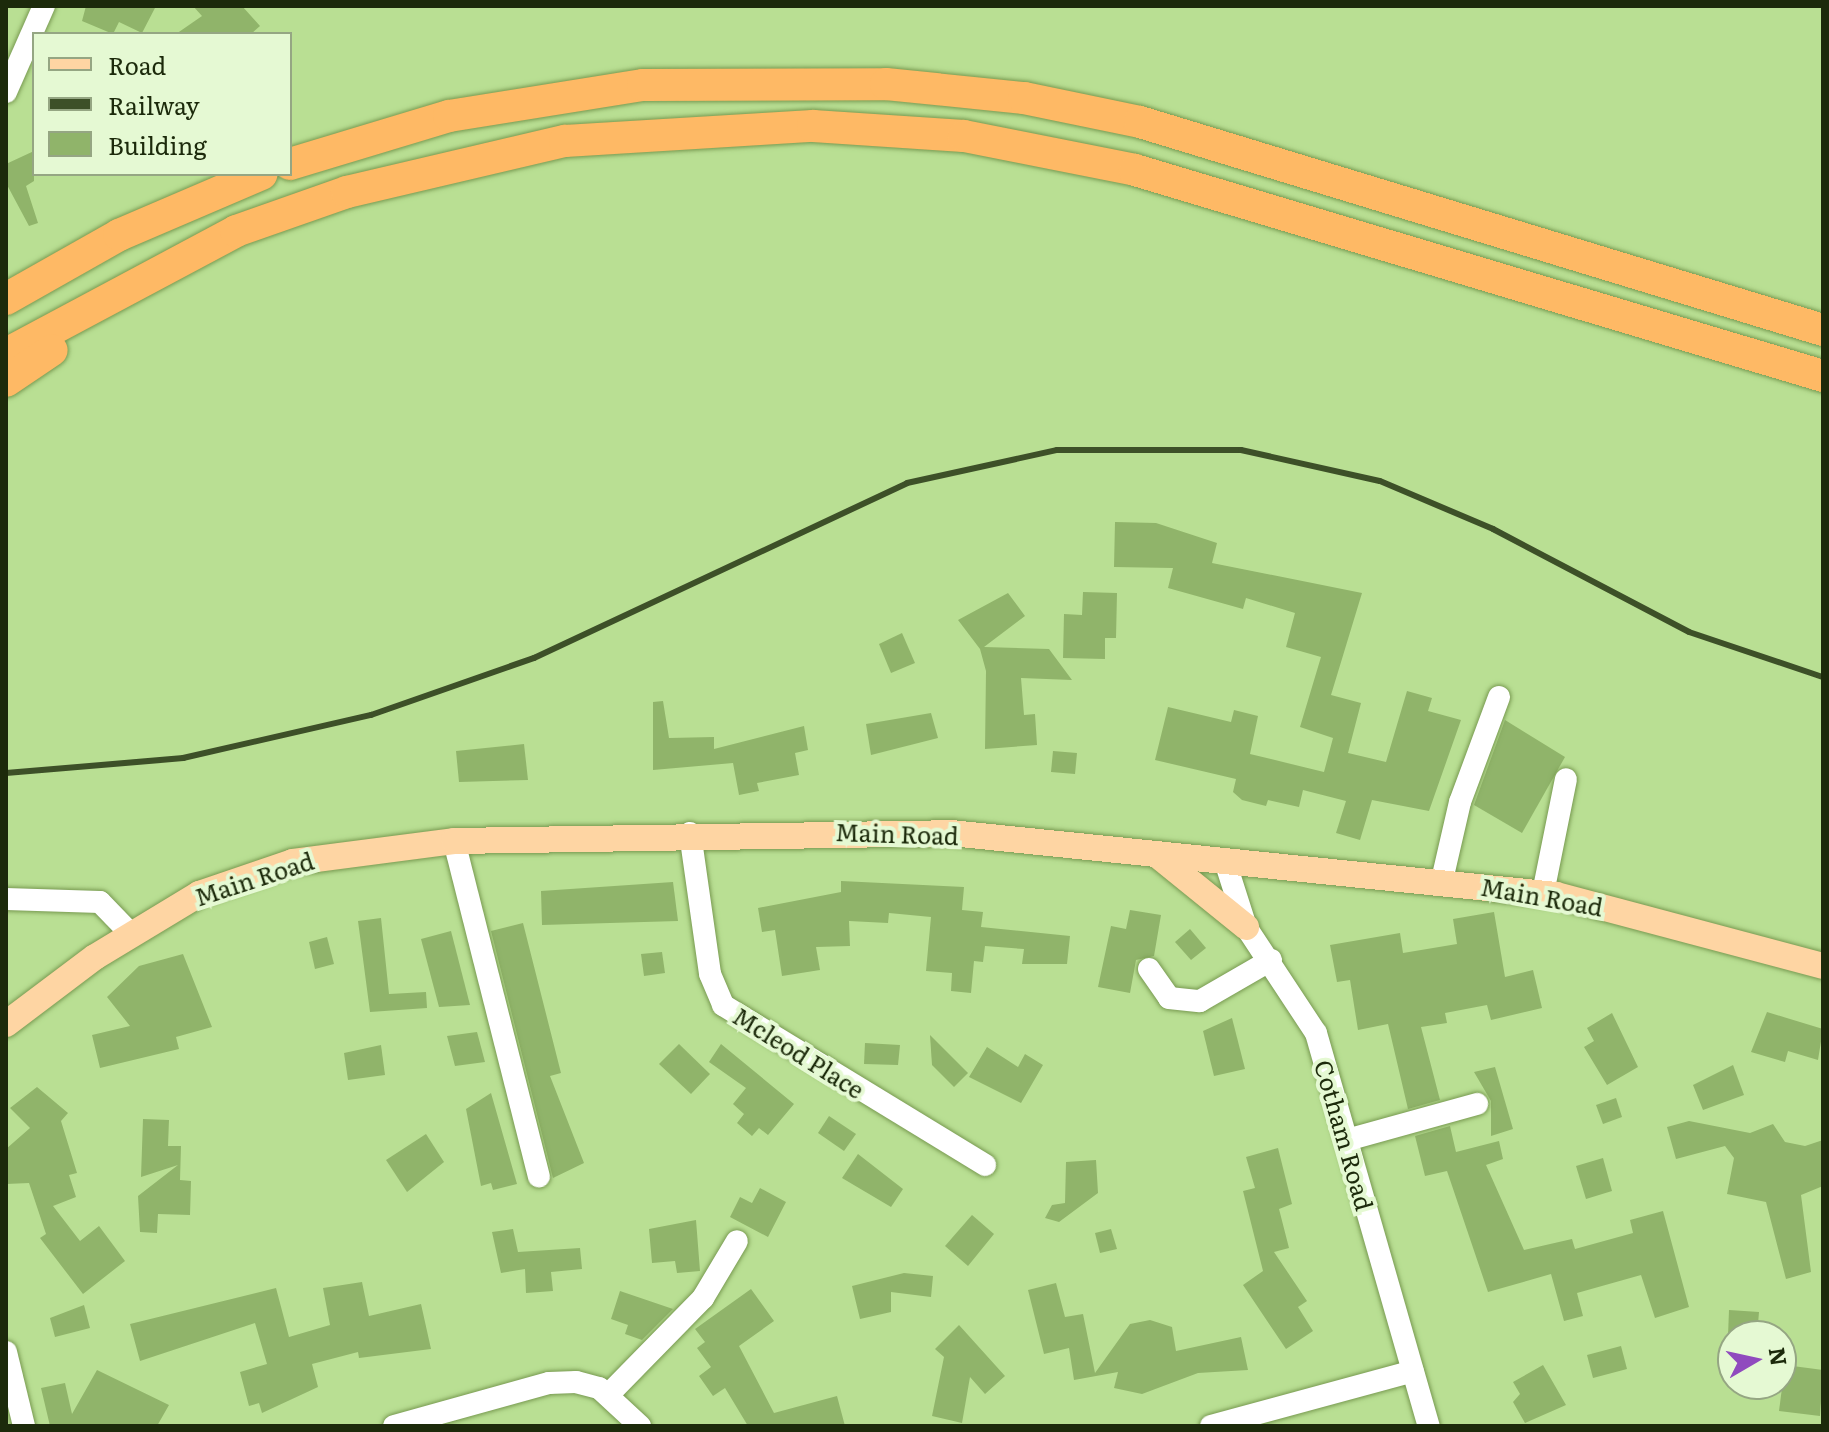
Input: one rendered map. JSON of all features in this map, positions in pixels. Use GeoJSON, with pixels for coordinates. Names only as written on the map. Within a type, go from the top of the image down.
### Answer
{"type":"FeatureCollection","features":[{"type":"Feature","properties":{"kind":"highway"},"geometry":{"type":"LineString","coordinates":[[292,163],[449,116],[643,85],[886,84],[1024,98],[1140,122],[1823,330]]}},
{"type":"Feature","properties":{"kind":"highway"},"geometry":{"type":"LineString","coordinates":[[6,354],[236,231],[362,188],[565,141],[813,126],[964,136],[1135,170],[1823,376]]}},
{"type":"Feature","properties":{"kind":"highway"},"geometry":{"type":"LineString","coordinates":[[6,299],[119,235],[256,176]]}},
{"type":"Feature","properties":{"kind":"highway"},"geometry":{"type":"LineString","coordinates":[[6,381],[236,231]]}},
{"type":"Feature","properties":{"kind":"main road","name":"Main Road"},"geometry":{"type":"LineString","coordinates":[[6,1024],[130,933],[199,894],[293,862],[454,841],[690,833],[885,830],[1442,880],[1543,893],[1823,966]]}},
{"type":"Feature","properties":{"kind":"main road"},"geometry":{"type":"LineString","coordinates":[[1156,854],[1246,927]]}},
{"type":"Feature","properties":{"kind":"street"},"geometry":{"type":"LineString","coordinates":[[33,32],[44,6]]}},
{"type":"Feature","properties":{"kind":"street"},"geometry":{"type":"LineString","coordinates":[[6,92],[32,33]]}},
{"type":"Feature","properties":{"kind":"street"},"geometry":{"type":"LineString","coordinates":[[1442,880],[1460,802],[1499,697]]}},
{"type":"Feature","properties":{"kind":"street"},"geometry":{"type":"LineString","coordinates":[[1543,893],[1566,779]]}},
{"type":"Feature","properties":{"kind":"street","name":"Mcleod Place"},"geometry":{"type":"LineString","coordinates":[[690,833],[710,974],[723,1005],[985,1165]]}},
{"type":"Feature","properties":{"kind":"street"},"geometry":{"type":"LineString","coordinates":[[454,841],[539,1176]]}},
{"type":"Feature","properties":{"kind":"street","name":"Cotham Road"},"geometry":{"type":"LineString","coordinates":[[1225,861],[1246,927],[1271,960],[1316,1033],[1429,1426]]}},
{"type":"Feature","properties":{"kind":"street"},"geometry":{"type":"LineString","coordinates":[[6,899],[100,902],[130,933]]}},
{"type":"Feature","properties":{"kind":"street"},"geometry":{"type":"LineString","coordinates":[[1149,969],[1169,998],[1200,1001],[1271,960]]}},
{"type":"Feature","properties":{"kind":"street"},"geometry":{"type":"LineString","coordinates":[[1347,1140],[1477,1104]]}},
{"type":"Feature","properties":{"kind":"street"},"geometry":{"type":"LineString","coordinates":[[608,1395],[703,1298],[737,1241]]}},
{"type":"Feature","properties":{"kind":"street"},"geometry":{"type":"LineString","coordinates":[[8,1365],[24,1426]]}},
{"type":"Feature","properties":{"kind":"street"},"geometry":{"type":"LineString","coordinates":[[1211,1426],[1413,1371]]}},
{"type":"Feature","properties":{"kind":"street"},"geometry":{"type":"LineString","coordinates":[[394,1426],[549,1383],[576,1382],[608,1395],[640,1426]]}},
{"type":"Feature","properties":{"kind":"building"},"geometry":{"type":"Polygon","coordinates":[[[86,6],[156,6],[143,32],[119,22],[114,32],[108,32],[82,21],[86,6]]]}},
{"type":"Feature","properties":{"kind":"building"},"geometry":{"type":"Polygon","coordinates":[[[193,6],[242,6],[260,26],[253,32],[179,32],[202,16],[193,6]]]}},
{"type":"Feature","properties":{"kind":"building"},"geometry":{"type":"Polygon","coordinates":[[[32,152],[34,181],[26,186],[38,223],[29,226],[6,183],[6,164],[32,152]]]}},
{"type":"Feature","properties":{"kind":"building"},"geometry":{"type":"Polygon","coordinates":[[[1115,522],[1156,523],[1217,543],[1212,563],[1362,593],[1331,695],[1361,703],[1348,753],[1386,762],[1407,691],[1432,698],[1428,711],[1461,720],[1429,811],[1372,800],[1360,840],[1336,833],[1346,801],[1303,790],[1299,807],[1268,800],[1266,806],[1242,800],[1233,792],[1236,779],[1155,760],[1168,707],[1231,722],[1234,710],[1258,716],[1250,754],[1324,772],[1333,738],[1300,727],[1321,657],[1286,647],[1295,613],[1246,598],[1243,609],[1168,588],[1173,568],[1114,567],[1115,522]]]}},
{"type":"Feature","properties":{"kind":"building"},"geometry":{"type":"Polygon","coordinates":[[[1083,592],[1117,593],[1116,638],[1105,638],[1105,659],[1063,658],[1064,614],[1082,615],[1083,592]]]}},
{"type":"Feature","properties":{"kind":"building"},"geometry":{"type":"Polygon","coordinates":[[[1008,593],[1025,616],[984,647],[1049,649],[1072,680],[1021,678],[1024,715],[1035,714],[1037,745],[985,749],[986,671],[980,649],[958,620],[1008,593]]]}},
{"type":"Feature","properties":{"kind":"building"},"geometry":{"type":"Polygon","coordinates":[[[902,633],[915,663],[891,673],[879,644],[902,633]]]}},
{"type":"Feature","properties":{"kind":"building"},"geometry":{"type":"Polygon","coordinates":[[[663,701],[669,738],[714,737],[714,749],[804,726],[808,750],[795,753],[799,775],[757,783],[759,791],[739,795],[733,763],[653,770],[653,702],[663,701]]]}},
{"type":"Feature","properties":{"kind":"building"},"geometry":{"type":"Polygon","coordinates":[[[931,713],[938,738],[871,755],[866,724],[931,713]]]}},
{"type":"Feature","properties":{"kind":"building"},"geometry":{"type":"Polygon","coordinates":[[[1505,720],[1565,757],[1522,833],[1474,805],[1505,720]]]}},
{"type":"Feature","properties":{"kind":"building"},"geometry":{"type":"Polygon","coordinates":[[[524,744],[528,780],[459,782],[456,751],[524,744]]]}},
{"type":"Feature","properties":{"kind":"building"},"geometry":{"type":"Polygon","coordinates":[[[1053,751],[1077,753],[1075,774],[1051,772],[1053,751]]]}},
{"type":"Feature","properties":{"kind":"building"},"geometry":{"type":"Polygon","coordinates":[[[841,881],[964,887],[962,910],[983,912],[981,927],[1070,936],[1067,964],[1022,964],[1024,949],[985,946],[983,962],[974,961],[971,993],[951,991],[952,973],[926,971],[931,917],[889,913],[888,923],[849,921],[850,946],[816,947],[820,970],[782,976],[775,930],[762,932],[758,908],[841,892],[841,881]]]}},
{"type":"Feature","properties":{"kind":"building"},"geometry":{"type":"Polygon","coordinates":[[[673,882],[678,921],[542,925],[541,891],[673,882]]]}},
{"type":"Feature","properties":{"kind":"building"},"geometry":{"type":"Polygon","coordinates":[[[1130,910],[1161,915],[1154,956],[1136,960],[1130,993],[1098,987],[1111,926],[1126,929],[1130,910]]]}},
{"type":"Feature","properties":{"kind":"building"},"geometry":{"type":"Polygon","coordinates":[[[1494,912],[1505,977],[1533,970],[1542,1008],[1491,1020],[1487,1005],[1445,1013],[1447,1023],[1421,1027],[1440,1100],[1408,1109],[1388,1024],[1358,1030],[1350,980],[1337,982],[1330,945],[1400,933],[1403,953],[1457,944],[1453,919],[1494,912]]]}},
{"type":"Feature","properties":{"kind":"building"},"geometry":{"type":"Polygon","coordinates":[[[381,918],[389,994],[426,992],[427,1008],[370,1012],[358,921],[381,918]]]}},
{"type":"Feature","properties":{"kind":"building"},"geometry":{"type":"Polygon","coordinates":[[[523,923],[561,1073],[550,1076],[584,1163],[553,1178],[491,931],[523,923]]]}},
{"type":"Feature","properties":{"kind":"building"},"geometry":{"type":"Polygon","coordinates":[[[1190,929],[1206,948],[1191,960],[1175,942],[1190,929]]]}},
{"type":"Feature","properties":{"kind":"building"},"geometry":{"type":"Polygon","coordinates":[[[451,931],[470,1005],[439,1007],[421,939],[451,931]]]}},
{"type":"Feature","properties":{"kind":"building"},"geometry":{"type":"Polygon","coordinates":[[[327,937],[334,964],[315,969],[309,942],[327,937]]]}},
{"type":"Feature","properties":{"kind":"building"},"geometry":{"type":"Polygon","coordinates":[[[662,952],[665,973],[644,976],[641,954],[662,952]]]}},
{"type":"Feature","properties":{"kind":"building"},"geometry":{"type":"Polygon","coordinates":[[[183,954],[212,1027],[176,1037],[179,1049],[100,1068],[92,1035],[130,1026],[107,997],[139,966],[183,954]]]}},
{"type":"Feature","properties":{"kind":"building"},"geometry":{"type":"Polygon","coordinates":[[[1767,1012],[1823,1029],[1818,1060],[1788,1051],[1785,1062],[1751,1052],[1767,1012]]]}},
{"type":"Feature","properties":{"kind":"building"},"geometry":{"type":"Polygon","coordinates":[[[1612,1013],[1638,1067],[1607,1085],[1584,1047],[1594,1041],[1587,1028],[1612,1013]]]}},
{"type":"Feature","properties":{"kind":"building"},"geometry":{"type":"Polygon","coordinates":[[[1232,1018],[1245,1069],[1214,1076],[1203,1031],[1232,1018]]]}},
{"type":"Feature","properties":{"kind":"building"},"geometry":{"type":"Polygon","coordinates":[[[477,1032],[485,1062],[455,1066],[447,1036],[477,1032]]]}},
{"type":"Feature","properties":{"kind":"building"},"geometry":{"type":"Polygon","coordinates":[[[930,1035],[968,1073],[954,1087],[932,1065],[930,1035]]]}},
{"type":"Feature","properties":{"kind":"building"},"geometry":{"type":"Polygon","coordinates":[[[865,1043],[900,1045],[898,1065],[864,1064],[865,1043]]]}},
{"type":"Feature","properties":{"kind":"building"},"geometry":{"type":"Polygon","coordinates":[[[679,1044],[710,1074],[691,1094],[659,1064],[679,1044]]]}},
{"type":"Feature","properties":{"kind":"building"},"geometry":{"type":"Polygon","coordinates":[[[721,1044],[794,1104],[768,1135],[759,1128],[752,1136],[737,1123],[744,1114],[733,1104],[746,1088],[709,1062],[721,1044]]]}},
{"type":"Feature","properties":{"kind":"building"},"geometry":{"type":"Polygon","coordinates":[[[381,1045],[385,1075],[348,1080],[344,1053],[381,1045]]]}},
{"type":"Feature","properties":{"kind":"building"},"geometry":{"type":"Polygon","coordinates":[[[987,1047],[1018,1067],[1025,1054],[1043,1065],[1021,1103],[969,1077],[987,1047]]]}},
{"type":"Feature","properties":{"kind":"building"},"geometry":{"type":"Polygon","coordinates":[[[1733,1065],[1744,1095],[1703,1110],[1693,1085],[1733,1065]]]}},
{"type":"Feature","properties":{"kind":"building"},"geometry":{"type":"Polygon","coordinates":[[[1495,1067],[1513,1129],[1491,1136],[1491,1101],[1474,1072],[1495,1067]]]}},
{"type":"Feature","properties":{"kind":"building"},"geometry":{"type":"Polygon","coordinates":[[[37,1087],[68,1113],[61,1121],[77,1173],[69,1175],[76,1197],[53,1206],[80,1241],[99,1226],[125,1261],[83,1294],[40,1238],[46,1234],[29,1183],[6,1184],[6,1149],[30,1128],[10,1108],[37,1087]]]}},
{"type":"Feature","properties":{"kind":"building"},"geometry":{"type":"Polygon","coordinates":[[[491,1093],[517,1184],[493,1190],[491,1183],[481,1186],[466,1109],[491,1093]]]}},
{"type":"Feature","properties":{"kind":"building"},"geometry":{"type":"Polygon","coordinates":[[[1616,1098],[1622,1117],[1603,1124],[1596,1105],[1616,1098]]]}},
{"type":"Feature","properties":{"kind":"building"},"geometry":{"type":"Polygon","coordinates":[[[829,1116],[856,1134],[844,1151],[818,1133],[829,1116]]]}},
{"type":"Feature","properties":{"kind":"building"},"geometry":{"type":"Polygon","coordinates":[[[143,1119],[169,1120],[168,1146],[181,1146],[180,1180],[191,1181],[190,1215],[158,1214],[157,1233],[140,1232],[138,1196],[178,1165],[141,1177],[143,1119]]]}},
{"type":"Feature","properties":{"kind":"building"},"geometry":{"type":"Polygon","coordinates":[[[1689,1121],[1750,1133],[1773,1124],[1785,1142],[1805,1146],[1823,1140],[1823,1186],[1801,1195],[1811,1272],[1786,1279],[1766,1202],[1727,1194],[1734,1158],[1725,1146],[1676,1159],[1667,1127],[1689,1121]]]}},
{"type":"Feature","properties":{"kind":"building"},"geometry":{"type":"Polygon","coordinates":[[[1450,1126],[1456,1152],[1499,1141],[1503,1159],[1486,1165],[1524,1250],[1572,1239],[1575,1249],[1633,1233],[1630,1220],[1663,1211],[1689,1307],[1655,1318],[1641,1275],[1577,1293],[1583,1316],[1564,1321],[1551,1274],[1488,1292],[1447,1171],[1425,1176],[1415,1136],[1450,1126]]]}},
{"type":"Feature","properties":{"kind":"building"},"geometry":{"type":"Polygon","coordinates":[[[426,1134],[444,1162],[407,1192],[386,1160],[426,1134]]]}},
{"type":"Feature","properties":{"kind":"building"},"geometry":{"type":"Polygon","coordinates":[[[1278,1148],[1292,1204],[1279,1209],[1289,1248],[1274,1252],[1307,1301],[1298,1307],[1313,1331],[1286,1349],[1243,1285],[1263,1271],[1243,1191],[1255,1188],[1246,1157],[1278,1148]]]}},
{"type":"Feature","properties":{"kind":"building"},"geometry":{"type":"Polygon","coordinates":[[[858,1154],[903,1189],[891,1207],[842,1178],[858,1154]]]}},
{"type":"Feature","properties":{"kind":"building"},"geometry":{"type":"Polygon","coordinates":[[[1603,1158],[1612,1191],[1586,1199],[1576,1166],[1603,1158]]]}},
{"type":"Feature","properties":{"kind":"building"},"geometry":{"type":"Polygon","coordinates":[[[1096,1160],[1098,1193],[1059,1222],[1045,1218],[1052,1205],[1065,1203],[1066,1162],[1096,1160]]]}},
{"type":"Feature","properties":{"kind":"building"},"geometry":{"type":"Polygon","coordinates":[[[760,1188],[786,1202],[768,1237],[730,1217],[740,1197],[752,1203],[760,1188]]]}},
{"type":"Feature","properties":{"kind":"building"},"geometry":{"type":"Polygon","coordinates":[[[972,1215],[994,1234],[968,1266],[945,1246],[972,1215]]]}},
{"type":"Feature","properties":{"kind":"building"},"geometry":{"type":"Polygon","coordinates":[[[696,1220],[700,1271],[677,1273],[675,1261],[652,1263],[649,1229],[696,1220]]]}},
{"type":"Feature","properties":{"kind":"building"},"geometry":{"type":"Polygon","coordinates":[[[513,1229],[518,1252],[580,1248],[582,1269],[551,1272],[553,1291],[526,1293],[525,1269],[501,1273],[492,1232],[513,1229]]]}},
{"type":"Feature","properties":{"kind":"building"},"geometry":{"type":"Polygon","coordinates":[[[1111,1229],[1117,1249],[1100,1253],[1095,1233],[1111,1229]]]}},
{"type":"Feature","properties":{"kind":"building"},"geometry":{"type":"Polygon","coordinates":[[[904,1273],[933,1276],[931,1297],[891,1292],[891,1312],[860,1319],[852,1286],[904,1273]]]}},
{"type":"Feature","properties":{"kind":"building"},"geometry":{"type":"Polygon","coordinates":[[[362,1282],[369,1316],[421,1304],[431,1349],[359,1358],[358,1352],[312,1364],[318,1387],[262,1413],[259,1403],[249,1406],[240,1372],[267,1364],[255,1323],[140,1361],[130,1324],[276,1288],[289,1337],[330,1325],[323,1288],[362,1282]]]}},
{"type":"Feature","properties":{"kind":"building"},"geometry":{"type":"Polygon","coordinates":[[[1056,1283],[1065,1317],[1083,1314],[1095,1373],[1130,1324],[1150,1320],[1172,1327],[1176,1351],[1241,1337],[1248,1370],[1198,1373],[1142,1394],[1114,1388],[1118,1372],[1074,1380],[1069,1348],[1044,1354],[1028,1290],[1056,1283]]]}},
{"type":"Feature","properties":{"kind":"building"},"geometry":{"type":"Polygon","coordinates":[[[751,1289],[774,1321],[739,1346],[774,1413],[837,1396],[845,1426],[748,1426],[725,1388],[713,1396],[699,1376],[711,1367],[697,1348],[705,1342],[695,1329],[751,1289]]]}},
{"type":"Feature","properties":{"kind":"building"},"geometry":{"type":"Polygon","coordinates":[[[620,1291],[673,1309],[642,1340],[625,1334],[628,1325],[611,1319],[620,1291]]]}},
{"type":"Feature","properties":{"kind":"building"},"geometry":{"type":"Polygon","coordinates":[[[84,1305],[90,1328],[55,1337],[50,1318],[84,1305]]]}},
{"type":"Feature","properties":{"kind":"building"},"geometry":{"type":"Polygon","coordinates":[[[1729,1310],[1759,1312],[1758,1320],[1729,1320],[1729,1310]]]}},
{"type":"Feature","properties":{"kind":"building"},"geometry":{"type":"Polygon","coordinates":[[[959,1325],[1005,1376],[985,1394],[970,1377],[962,1423],[932,1416],[944,1357],[935,1349],[959,1325]]]}},
{"type":"Feature","properties":{"kind":"building"},"geometry":{"type":"Polygon","coordinates":[[[1621,1346],[1627,1369],[1593,1378],[1587,1355],[1621,1346]]]}},
{"type":"Feature","properties":{"kind":"building"},"geometry":{"type":"Polygon","coordinates":[[[1543,1365],[1566,1405],[1525,1423],[1513,1402],[1520,1394],[1513,1382],[1543,1365]]]}},
{"type":"Feature","properties":{"kind":"building"},"geometry":{"type":"Polygon","coordinates":[[[1797,1367],[1823,1370],[1820,1416],[1779,1411],[1780,1400],[1797,1400],[1797,1367]]]}},
{"type":"Feature","properties":{"kind":"building"},"geometry":{"type":"Polygon","coordinates":[[[97,1370],[169,1405],[157,1426],[50,1426],[41,1388],[65,1383],[72,1414],[97,1370]]]}},
{"type":"Feature","properties":{"kind":"railway"},"geometry":{"type":"LineString","coordinates":[[6,773],[183,758],[371,715],[534,658],[907,483],[1057,450],[1241,450],[1380,481],[1493,529],[1689,632],[1823,677]]}}]}
